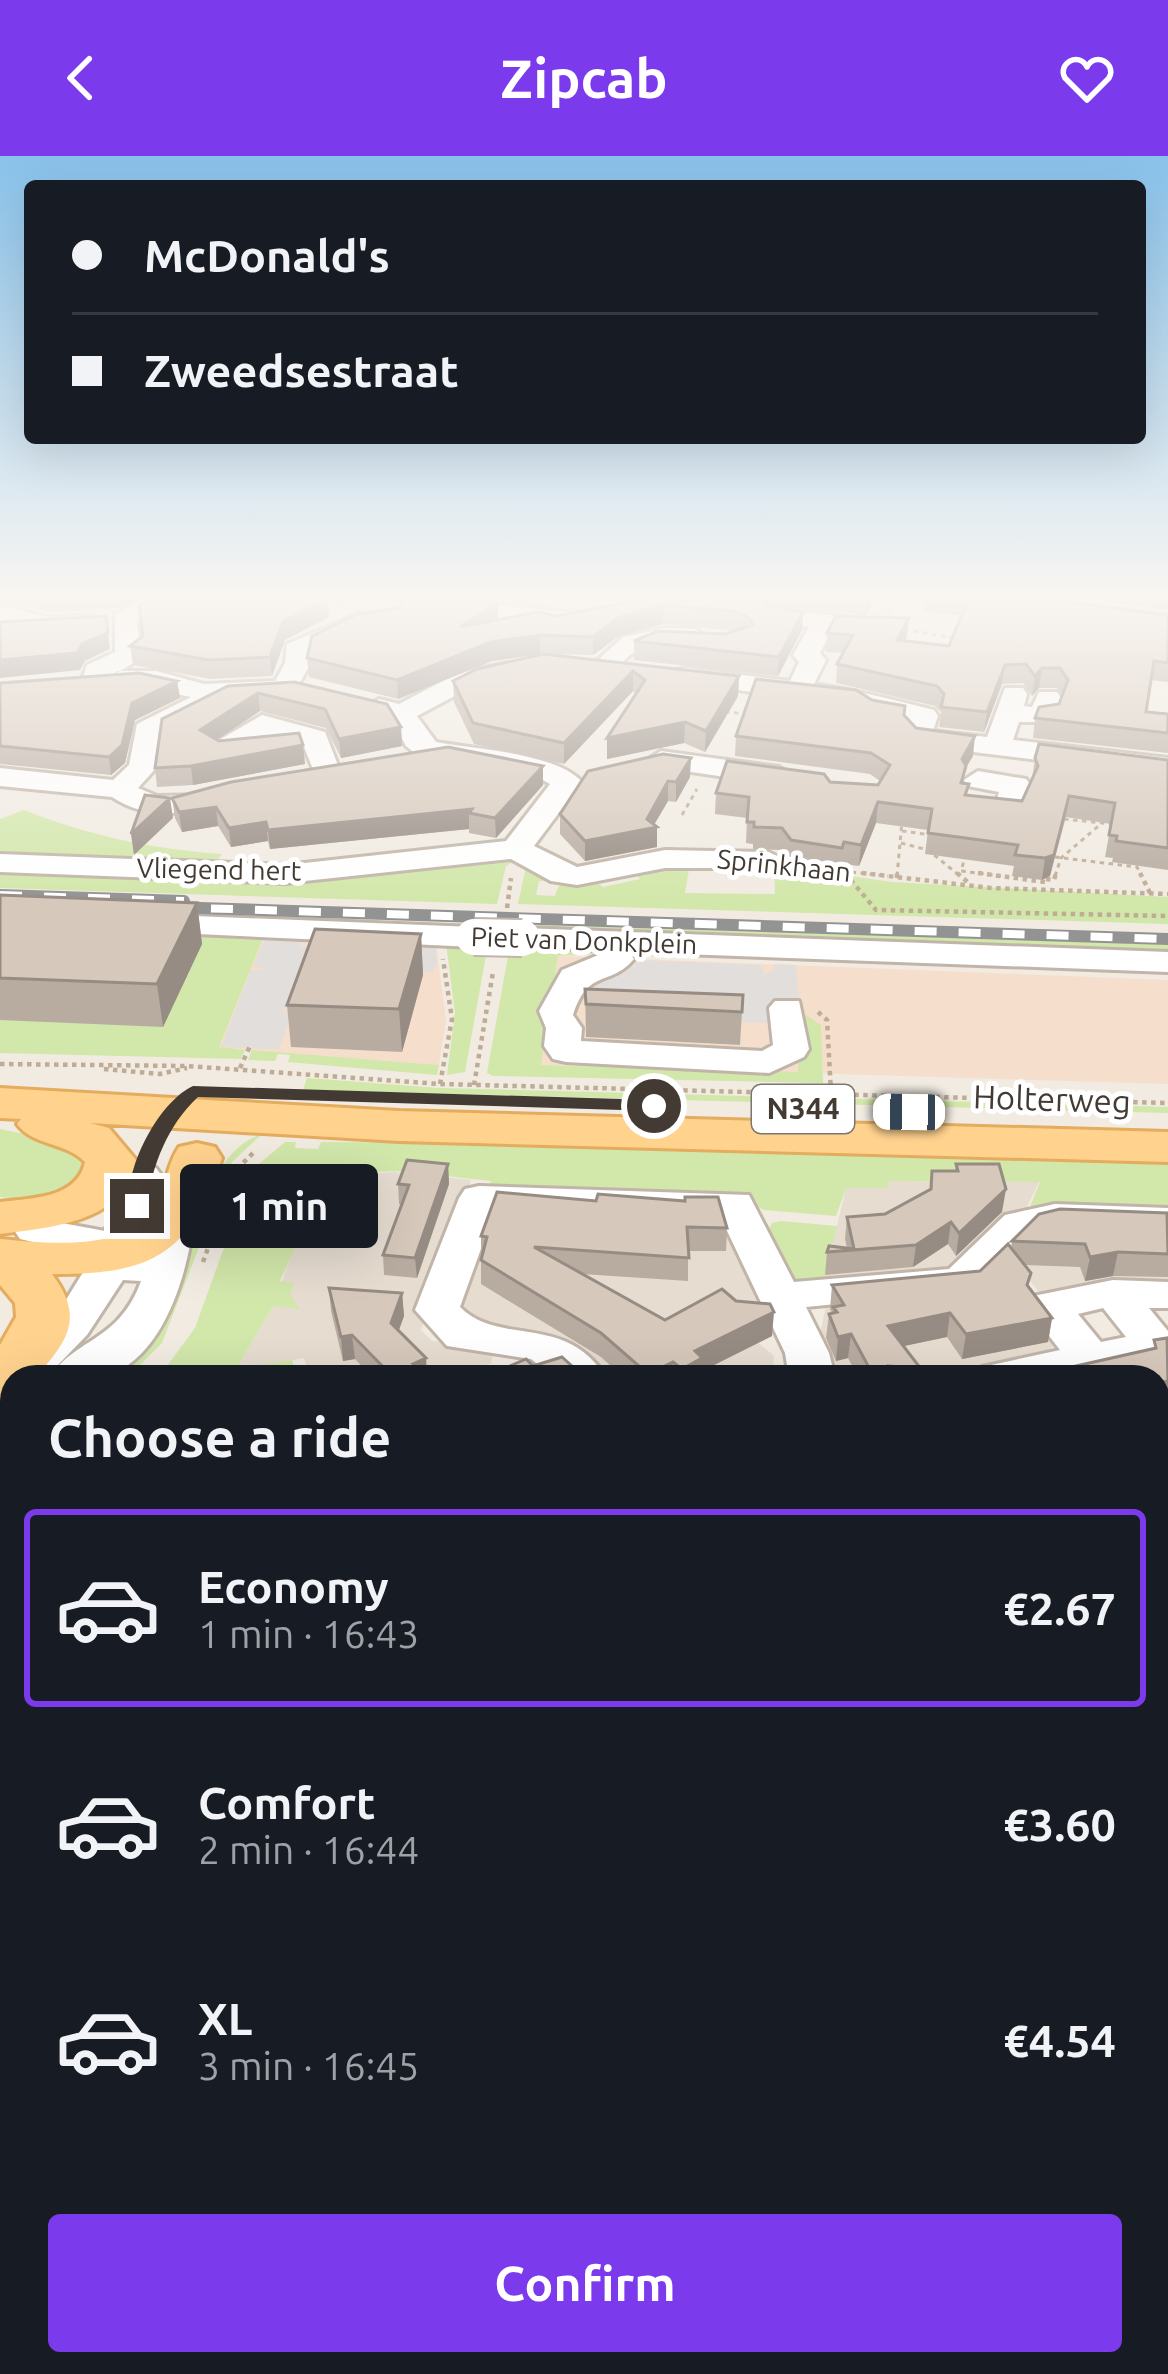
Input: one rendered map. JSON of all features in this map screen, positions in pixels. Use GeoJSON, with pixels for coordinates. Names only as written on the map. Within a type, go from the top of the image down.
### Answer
{"type":"FeatureCollection","features":[{"type":"Feature","properties":{"kind":"main road","name":"Holterweg"},"geometry":{"type":"LineString","coordinates":[[0,1081],[178,1127],[238,1132],[275,1121],[1168,1147]]}},
{"type":"Feature","properties":{"kind":"main road"},"geometry":{"type":"LineString","coordinates":[[0,1103],[91,1088],[133,1142],[178,1127]]}},
{"type":"Feature","properties":{"kind":"main road"},"geometry":{"type":"LineString","coordinates":[[0,1103],[54,1130],[100,1144],[112,1168],[100,1187],[81,1201],[7,1237]]}},
{"type":"Feature","properties":{"kind":"main road","name":"Holterweg"},"geometry":{"type":"LineString","coordinates":[[178,1127],[1168,1120]]}},
{"type":"Feature","properties":{"kind":"main road"},"geometry":{"type":"LineString","coordinates":[[7,1237],[67,1260],[117,1250],[154,1234],[174,1219],[178,1127]]}},
{"type":"Feature","properties":{"kind":"main road"},"geometry":{"type":"LineString","coordinates":[[7,1237],[97,1216],[120,1202],[178,1127]]}},
{"type":"Feature","properties":{"kind":"main road"},"geometry":{"type":"LineString","coordinates":[[7,1237],[46,1313],[39,1338],[15,1365]]}},
{"type":"Feature","properties":{"kind":"street"},"geometry":{"type":"LineString","coordinates":[[120,789],[143,767],[147,730],[211,697]]}},
{"type":"Feature","properties":{"kind":"street"},"geometry":{"type":"LineString","coordinates":[[350,700],[402,713],[434,697]]}},
{"type":"Feature","properties":{"kind":"street"},"geometry":{"type":"LineString","coordinates":[[704,710],[712,697]]}},
{"type":"Feature","properties":{"kind":"street"},"geometry":{"type":"LineString","coordinates":[[839,697],[924,716],[919,732],[925,738],[1168,767]]}},
{"type":"Feature","properties":{"kind":"street"},"geometry":{"type":"LineString","coordinates":[[1009,809],[1016,785],[974,792],[1011,704],[1042,716],[1048,698]]}},
{"type":"Feature","properties":{"kind":"street"},"geometry":{"type":"LineString","coordinates":[[402,713],[416,740],[427,749],[578,780],[514,861]]}},
{"type":"Feature","properties":{"kind":"street"},"geometry":{"type":"LineString","coordinates":[[315,738],[320,781]]}},
{"type":"Feature","properties":{"kind":"street"},"geometry":{"type":"LineString","coordinates":[[628,768],[688,754],[691,744]]}},
{"type":"Feature","properties":{"kind":"street"},"geometry":{"type":"LineString","coordinates":[[391,764],[412,760],[427,749]]}},
{"type":"Feature","properties":{"kind":"street"},"geometry":{"type":"LineString","coordinates":[[661,760],[812,780]]}},
{"type":"Feature","properties":{"kind":"street"},"geometry":{"type":"LineString","coordinates":[[0,778],[120,789],[138,802],[158,805],[194,802],[230,789]]}},
{"type":"Feature","properties":{"kind":"street","name":"Vliegend hert"},"geometry":{"type":"LineString","coordinates":[[366,848],[415,843],[433,847],[437,858]]}},
{"type":"Feature","properties":{"kind":"street","name":"Vliegend hert"},"geometry":{"type":"LineString","coordinates":[[0,863],[286,874],[437,858],[514,861]]}},
{"type":"Feature","properties":{"kind":"street","name":"Sprinkhaan"},"geometry":{"type":"LineString","coordinates":[[514,861],[562,874],[595,875],[665,859],[769,861]]}},
{"type":"Feature","properties":{"kind":"street","name":"Piet van Donkplein"},"geometry":{"type":"LineString","coordinates":[[114,923],[522,938],[989,963],[1168,962]]}},
{"type":"Feature","properties":{"kind":"street"},"geometry":{"type":"LineString","coordinates":[[617,958],[574,977],[571,991],[557,1004],[555,1016],[564,1028],[562,1046],[577,1054],[762,1063],[781,1058],[791,1049],[787,1009]]}},
{"type":"Feature","properties":{"kind":"street"},"geometry":{"type":"LineString","coordinates":[[30,1365],[70,1331],[94,1298],[178,1127]]}},
{"type":"Feature","properties":{"kind":"street"},"geometry":{"type":"LineString","coordinates":[[568,1365],[543,1346],[463,1336],[437,1310],[479,1198],[735,1204],[810,1365]]}},
{"type":"Feature","properties":{"kind":"street"},"geometry":{"type":"LineString","coordinates":[[781,1296],[961,1281],[1019,1224],[1055,1216],[1168,1220]]}},
{"type":"Feature","properties":{"kind":"street"},"geometry":{"type":"LineString","coordinates":[[91,1365],[128,1341],[157,1301],[168,1271],[174,1219]]}},
{"type":"Feature","properties":{"kind":"street"},"geometry":{"type":"LineString","coordinates":[[117,1250],[134,1275],[124,1308],[128,1341]]}},
{"type":"Feature","properties":{"kind":"street"},"geometry":{"type":"LineString","coordinates":[[1090,1358],[1048,1306],[1113,1293],[1168,1295]]}},
{"type":"Feature","properties":{"kind":"street"},"geometry":{"type":"LineString","coordinates":[[1056,1365],[1156,1345],[1113,1293]]}},
{"type":"Feature","properties":{"kind":"path"},"geometry":{"type":"LineString","coordinates":[[872,701],[882,697]]}},
{"type":"Feature","properties":{"kind":"path"},"geometry":{"type":"LineString","coordinates":[[704,710],[767,716]]}},
{"type":"Feature","properties":{"kind":"path"},"geometry":{"type":"LineString","coordinates":[[1064,816],[1114,827]]}},
{"type":"Feature","properties":{"kind":"path"},"geometry":{"type":"LineString","coordinates":[[897,878],[902,817]]}},
{"type":"Feature","properties":{"kind":"path"},"geometry":{"type":"LineString","coordinates":[[969,839],[961,871],[1054,880],[1058,858],[1102,823]]}},
{"type":"Feature","properties":{"kind":"path"},"geometry":{"type":"LineString","coordinates":[[902,831],[947,836]]}},
{"type":"Feature","properties":{"kind":"path"},"geometry":{"type":"LineString","coordinates":[[901,843],[928,850],[975,886]]}},
{"type":"Feature","properties":{"kind":"path"},"geometry":{"type":"LineString","coordinates":[[1058,858],[1108,860],[1137,867],[1150,893]]}},
{"type":"Feature","properties":{"kind":"path"},"geometry":{"type":"LineString","coordinates":[[508,901],[514,861]]}},
{"type":"Feature","properties":{"kind":"path","name":"Sprinkhaan"},"geometry":{"type":"LineString","coordinates":[[769,861],[975,886],[1168,894]]}},
{"type":"Feature","properties":{"kind":"path"},"geometry":{"type":"LineString","coordinates":[[845,873],[875,910],[1168,916]]}},
{"type":"Feature","properties":{"kind":"path"},"geometry":{"type":"LineString","coordinates":[[1042,891],[1046,879]]}},
{"type":"Feature","properties":{"kind":"path"},"geometry":{"type":"LineString","coordinates":[[440,1084],[452,1019],[457,936]]}},
{"type":"Feature","properties":{"kind":"path"},"geometry":{"type":"LineString","coordinates":[[473,1085],[494,971]]}},
{"type":"Feature","properties":{"kind":"path"},"geometry":{"type":"LineString","coordinates":[[241,1068],[250,1046]]}},
{"type":"Feature","properties":{"kind":"path"},"geometry":{"type":"LineString","coordinates":[[0,1064],[91,1088],[116,1073],[160,1074],[178,1127]]}},
{"type":"Feature","properties":{"kind":"path","name":"Holterweg"},"geometry":{"type":"LineString","coordinates":[[178,1127],[241,1068],[440,1084],[1168,1103]]}},
{"type":"Feature","properties":{"kind":"shaded area"},"geometry":{"type":"Polygon","coordinates":[[[264,936],[436,943],[446,1020],[439,1065],[218,1048],[264,936]]]}},
{"type":"Feature","properties":{"kind":"shaded area"},"geometry":{"type":"Polygon","coordinates":[[[265,938],[303,938],[300,946],[306,947],[312,939],[435,944],[437,963],[433,972],[317,967],[297,998],[281,999],[296,1001],[293,1008],[277,1009],[292,1012],[279,1049],[221,1047],[251,970],[267,970],[253,966],[265,938]]]}},
{"type":"Feature","properties":{"kind":"shaded area"},"geometry":{"type":"Polygon","coordinates":[[[558,956],[1168,980],[1168,1084],[540,1065],[558,956]]]}},
{"type":"Feature","properties":{"kind":"shaded area"},"geometry":{"type":"Polygon","coordinates":[[[600,958],[633,959],[634,969],[637,960],[760,965],[765,974],[775,964],[796,965],[800,1015],[782,1024],[686,1020],[593,1006],[600,958]]]}},
{"type":"Feature","properties":{"kind":"shaded area"},"geometry":{"type":"Polygon","coordinates":[[[393,1172],[471,1180],[421,1330],[432,1341],[495,1347],[491,1363],[306,1365],[304,1358],[239,1365],[273,1306],[294,1248],[285,1247],[308,1208],[331,1184],[349,1176],[393,1172]]]}},
{"type":"Feature","properties":{"kind":"shaded area"},"geometry":{"type":"Polygon","coordinates":[[[886,1181],[1039,1182],[1024,1213],[1001,1218],[940,1278],[823,1285],[846,1188],[887,1188],[886,1181]]]}},
{"type":"Feature","properties":{"kind":"shaded area"},"geometry":{"type":"Polygon","coordinates":[[[720,1204],[779,1303],[749,1301],[745,1331],[774,1356],[773,1365],[567,1365],[460,1329],[452,1308],[483,1209],[720,1204]]]}},
{"type":"Feature","properties":{"kind":"shaded area"},"geometry":{"type":"Polygon","coordinates":[[[1168,1223],[1168,1289],[1046,1301],[1002,1246],[1168,1223]]]}},
{"type":"Feature","properties":{"kind":"shaded area"},"geometry":{"type":"Polygon","coordinates":[[[827,1302],[1066,1338],[1019,1365],[834,1365],[818,1342],[827,1302]]]}},
{"type":"Feature","properties":{"kind":"green space"},"geometry":{"type":"Polygon","coordinates":[[[24,810],[122,840],[222,854],[217,861],[197,865],[0,858],[0,819],[24,810]]]}},
{"type":"Feature","properties":{"kind":"green space"},"geometry":{"type":"Polygon","coordinates":[[[522,857],[506,866],[497,904],[0,888],[0,870],[115,873],[522,857]]]}},
{"type":"Feature","properties":{"kind":"green space"},"geometry":{"type":"Polygon","coordinates":[[[690,864],[685,893],[775,894],[774,865],[892,882],[1168,897],[1168,924],[518,904],[526,867],[554,881],[539,881],[536,895],[555,896],[561,884],[570,880],[595,880],[603,887],[640,879],[631,869],[690,864]]]}},
{"type":"Feature","properties":{"kind":"green space"},"geometry":{"type":"Polygon","coordinates":[[[538,925],[1168,944],[1168,956],[537,929],[538,925]]]}},
{"type":"Feature","properties":{"kind":"green space"},"geometry":{"type":"Polygon","coordinates":[[[0,926],[264,936],[219,1047],[245,1050],[241,1059],[0,1053],[0,926]]]}},
{"type":"Feature","properties":{"kind":"green space"},"geometry":{"type":"Polygon","coordinates":[[[446,943],[488,944],[465,1072],[447,1075],[455,1013],[446,943]]]}},
{"type":"Feature","properties":{"kind":"green space"},"geometry":{"type":"Polygon","coordinates":[[[510,945],[592,949],[596,954],[558,956],[541,1065],[798,1072],[797,1016],[806,1015],[821,1025],[823,1083],[493,1076],[487,1073],[510,945]]]}},
{"type":"Feature","properties":{"kind":"green space"},"geometry":{"type":"Polygon","coordinates":[[[252,1050],[439,1065],[437,1075],[288,1062],[290,1055],[278,1054],[275,1061],[248,1060],[252,1050]]]}},
{"type":"Feature","properties":{"kind":"green space"},"geometry":{"type":"Polygon","coordinates":[[[307,1078],[439,1088],[1168,1107],[1168,1113],[303,1090],[307,1078]]]}},
{"type":"Feature","properties":{"kind":"green space"},"geometry":{"type":"Polygon","coordinates":[[[0,1129],[63,1142],[87,1155],[87,1171],[46,1195],[0,1197],[0,1129]]]}},
{"type":"Feature","properties":{"kind":"green space"},"geometry":{"type":"Polygon","coordinates":[[[262,1134],[232,1162],[162,1343],[140,1365],[125,1365],[167,1311],[212,1185],[241,1145],[262,1134]]]}},
{"type":"Feature","properties":{"kind":"green space"},"geometry":{"type":"Polygon","coordinates":[[[285,1142],[296,1142],[295,1148],[318,1149],[321,1142],[557,1144],[1168,1162],[1168,1207],[1052,1203],[1030,1207],[1040,1182],[887,1181],[888,1188],[846,1188],[836,1216],[763,1210],[741,1196],[723,1192],[488,1190],[491,1181],[398,1171],[372,1173],[348,1179],[326,1192],[305,1214],[286,1246],[295,1248],[280,1281],[294,1283],[290,1295],[300,1309],[273,1306],[239,1365],[168,1365],[195,1328],[252,1170],[285,1142]]]}},
{"type":"Feature","properties":{"kind":"green space"},"geometry":{"type":"Polygon","coordinates":[[[772,1223],[837,1226],[822,1287],[815,1290],[790,1281],[767,1232],[772,1223]]]}},
{"type":"Feature","properties":{"kind":"green space"},"geometry":{"type":"Polygon","coordinates":[[[292,1360],[294,1365],[258,1365],[292,1360]]]}},
{"type":"Feature","properties":{"kind":"building"},"geometry":{"type":"Polygon","coordinates":[[[0,697],[145,697],[132,703],[122,745],[109,757],[0,746],[0,697]]]}},
{"type":"Feature","properties":{"kind":"building"},"geometry":{"type":"Polygon","coordinates":[[[207,697],[253,697],[200,730],[219,741],[299,733],[303,745],[155,768],[162,719],[207,697]]]}},
{"type":"Feature","properties":{"kind":"building"},"geometry":{"type":"Polygon","coordinates":[[[273,697],[355,697],[387,704],[401,727],[339,739],[325,709],[273,697]]]}},
{"type":"Feature","properties":{"kind":"building"},"geometry":{"type":"Polygon","coordinates":[[[460,697],[609,697],[564,743],[473,723],[460,697]]]}},
{"type":"Feature","properties":{"kind":"building"},"geometry":{"type":"Polygon","coordinates":[[[634,697],[727,697],[706,731],[685,722],[607,738],[634,697]]]}},
{"type":"Feature","properties":{"kind":"building"},"geometry":{"type":"Polygon","coordinates":[[[750,697],[866,697],[905,706],[904,715],[916,728],[975,736],[962,759],[966,766],[961,783],[969,784],[965,795],[1022,801],[1038,766],[1039,744],[1168,760],[1168,848],[1116,841],[1117,836],[1109,835],[1115,803],[1069,796],[1054,855],[1045,858],[1015,855],[1018,845],[928,833],[932,809],[878,802],[861,845],[844,842],[842,848],[791,840],[782,828],[754,827],[754,822],[747,822],[749,797],[716,793],[727,761],[824,774],[830,782],[878,785],[890,765],[871,753],[736,736],[750,697]]]}},
{"type":"Feature","properties":{"kind":"building"},"geometry":{"type":"Polygon","coordinates":[[[943,697],[993,697],[987,712],[941,707],[943,697]]]}},
{"type":"Feature","properties":{"kind":"building"},"geometry":{"type":"Polygon","coordinates":[[[1062,697],[1148,697],[1146,712],[1168,714],[1168,733],[1035,718],[1039,707],[1059,704],[1062,697]]]}},
{"type":"Feature","properties":{"kind":"building"},"geometry":{"type":"Polygon","coordinates":[[[448,747],[543,766],[495,818],[469,813],[472,809],[268,830],[266,822],[229,828],[216,807],[179,812],[172,798],[231,782],[448,747]]]}},
{"type":"Feature","properties":{"kind":"building"},"geometry":{"type":"Polygon","coordinates":[[[663,754],[691,758],[676,782],[668,781],[647,819],[657,827],[585,841],[560,814],[588,771],[663,754]]]}},
{"type":"Feature","properties":{"kind":"building"},"geometry":{"type":"Polygon","coordinates":[[[145,795],[170,798],[131,834],[145,795]]]}},
{"type":"Feature","properties":{"kind":"building"},"geometry":{"type":"Polygon","coordinates":[[[0,895],[197,903],[157,984],[0,978],[0,895]]]}},
{"type":"Feature","properties":{"kind":"building"},"geometry":{"type":"Polygon","coordinates":[[[315,929],[421,934],[399,1009],[287,1005],[315,929]]]}},
{"type":"Feature","properties":{"kind":"building"},"geometry":{"type":"Polygon","coordinates":[[[585,989],[743,995],[742,1012],[586,1004],[585,989]]]}},
{"type":"Feature","properties":{"kind":"building"},"geometry":{"type":"Polygon","coordinates":[[[407,1160],[448,1164],[415,1258],[383,1255],[409,1185],[398,1184],[407,1160]]]}},
{"type":"Feature","properties":{"kind":"building"},"geometry":{"type":"Polygon","coordinates":[[[956,1164],[999,1164],[1006,1189],[959,1233],[951,1222],[916,1245],[827,1252],[829,1246],[854,1249],[847,1217],[885,1214],[931,1189],[932,1171],[958,1171],[956,1164]]]}},
{"type":"Feature","properties":{"kind":"building"},"geometry":{"type":"Polygon","coordinates":[[[497,1192],[596,1201],[598,1194],[685,1201],[685,1197],[718,1197],[727,1228],[687,1227],[689,1258],[534,1247],[665,1320],[722,1289],[736,1301],[770,1304],[774,1312],[695,1351],[702,1358],[689,1365],[638,1365],[601,1333],[481,1260],[487,1237],[481,1236],[497,1192]]]}},
{"type":"Feature","properties":{"kind":"building"},"geometry":{"type":"Polygon","coordinates":[[[1060,1209],[1167,1213],[1168,1254],[1118,1252],[1090,1257],[1085,1244],[1012,1241],[1039,1214],[1060,1209]]]}},
{"type":"Feature","properties":{"kind":"building"},"geometry":{"type":"Polygon","coordinates":[[[1008,1244],[1031,1273],[1027,1285],[1052,1318],[966,1334],[950,1313],[888,1326],[918,1365],[868,1365],[851,1334],[838,1337],[829,1314],[837,1312],[833,1307],[844,1305],[832,1285],[980,1271],[1008,1244]]]}},
{"type":"Feature","properties":{"kind":"building"},"geometry":{"type":"Polygon","coordinates":[[[329,1288],[402,1293],[391,1323],[426,1358],[414,1365],[381,1365],[352,1335],[341,1337],[329,1288]]]}},
{"type":"Feature","properties":{"kind":"building"},"geometry":{"type":"Polygon","coordinates":[[[1167,1338],[1168,1365],[1080,1365],[1156,1348],[1154,1340],[1167,1338]]]}},
{"type":"Feature","properties":{"kind":"building"},"geometry":{"type":"Polygon","coordinates":[[[562,1357],[571,1365],[536,1365],[562,1357]]]}},
{"type":"Feature","properties":{"kind":"railway"},"geometry":{"type":"LineString","coordinates":[[0,895],[184,901]]}},
{"type":"Feature","properties":{"kind":"railway"},"geometry":{"type":"LineString","coordinates":[[167,907],[1168,939]]}},
{"type":"Feature","properties":{"kind":"route"},"geometry":{"type":"LineString","coordinates":[[137,1206],[142,1176],[168,1116],[193,1091],[654,1106]]}}]}
